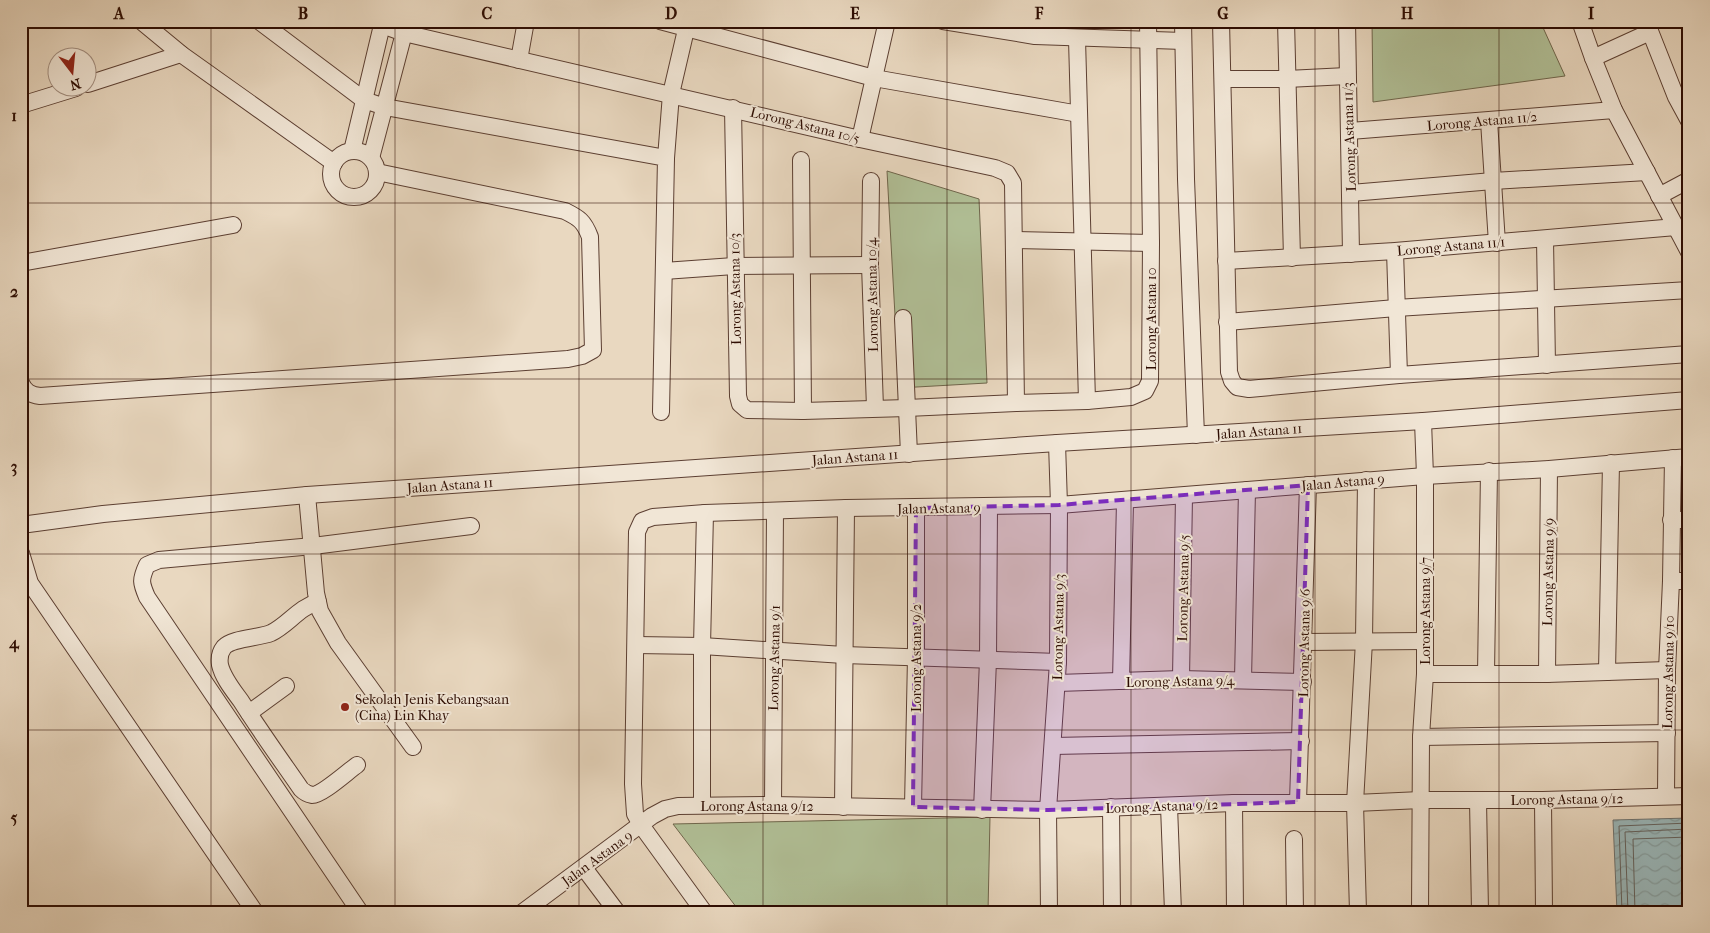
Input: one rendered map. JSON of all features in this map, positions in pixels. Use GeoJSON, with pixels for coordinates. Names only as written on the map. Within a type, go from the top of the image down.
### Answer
{"type":"FeatureCollection","features":[{"type":"Feature","properties":{"kind":"street"},"geometry":{"type":"LineString","coordinates":[[141,21],[181,54],[334,163]]}},
{"type":"Feature","properties":{"kind":"street"},"geometry":{"type":"LineString","coordinates":[[259,21],[364,100],[385,107],[666,158]]}},
{"type":"Feature","properties":{"kind":"street"},"geometry":{"type":"LineString","coordinates":[[519,60],[526,21]]}},
{"type":"Feature","properties":{"kind":"street"},"geometry":{"type":"LineString","coordinates":[[660,21],[687,24],[874,78],[1079,114]]}},
{"type":"Feature","properties":{"kind":"street"},"geometry":{"type":"LineString","coordinates":[[860,139],[887,21]]}},
{"type":"Feature","properties":{"kind":"street"},"geometry":{"type":"LineString","coordinates":[[943,21],[1035,36],[1183,40]]}},
{"type":"Feature","properties":{"kind":"street","name":"Lorong Astana 10"},"geometry":{"type":"LineString","coordinates":[[803,411],[1087,401],[1131,397],[1145,392],[1150,381],[1151,243],[1148,21]]}},
{"type":"Feature","properties":{"kind":"street"},"geometry":{"type":"LineString","coordinates":[[1183,21],[1196,435]]}},
{"type":"Feature","properties":{"kind":"street"},"geometry":{"type":"LineString","coordinates":[[1221,21],[1227,322],[1230,372],[1232,381],[1237,387],[1249,389],[1399,375],[1689,354]]}},
{"type":"Feature","properties":{"kind":"street"},"geometry":{"type":"LineString","coordinates":[[1286,21],[1292,258]]}},
{"type":"Feature","properties":{"kind":"street","name":"Lorong Astana 11/3"},"geometry":{"type":"LineString","coordinates":[[1347,21],[1351,254]]}},
{"type":"Feature","properties":{"kind":"street"},"geometry":{"type":"LineString","coordinates":[[1580,21],[1614,110],[1689,252]]}},
{"type":"Feature","properties":{"kind":"street"},"geometry":{"type":"LineString","coordinates":[[352,151],[381,23]]}},
{"type":"Feature","properties":{"kind":"street","name":"Lorong Astana 10/5"},"geometry":{"type":"LineString","coordinates":[[381,23],[404,33],[860,139],[995,168],[1007,173],[1013,183],[1016,403]]}},
{"type":"Feature","properties":{"kind":"street"},"geometry":{"type":"LineString","coordinates":[[661,412],[666,158],[671,94],[687,24]]}},
{"type":"Feature","properties":{"kind":"street"},"geometry":{"type":"LineString","coordinates":[[1593,58],[1648,26],[1676,97],[1689,121]]}},
{"type":"Feature","properties":{"kind":"street"},"geometry":{"type":"LineString","coordinates":[[21,383],[24,390],[32,395],[40,396],[568,359],[582,356],[593,350],[590,237],[586,225],[578,218],[565,210],[374,165],[359,151],[344,153],[334,163],[331,170],[333,184],[342,194],[357,197],[370,191],[377,179],[374,165],[385,107],[404,33]]}},
{"type":"Feature","properties":{"kind":"street"},"geometry":{"type":"LineString","coordinates":[[1077,38],[1087,401]]}},
{"type":"Feature","properties":{"kind":"street"},"geometry":{"type":"LineString","coordinates":[[98,81],[181,54]]}},
{"type":"Feature","properties":{"kind":"street"},"geometry":{"type":"LineString","coordinates":[[1223,79],[1287,79],[1347,76]]}},
{"type":"Feature","properties":{"kind":"street"},"geometry":{"type":"LineString","coordinates":[[21,105],[48,97]]}},
{"type":"Feature","properties":{"kind":"street","name":"Lorong Astana 10/3"},"geometry":{"type":"LineString","coordinates":[[733,108],[734,266],[738,396],[740,404],[747,410],[803,411]]}},
{"type":"Feature","properties":{"kind":"street","name":"Lorong Astana 11/2"},"geometry":{"type":"LineString","coordinates":[[1350,131],[1614,110]]}},
{"type":"Feature","properties":{"kind":"street"},"geometry":{"type":"LineString","coordinates":[[1489,121],[1497,243]]}},
{"type":"Feature","properties":{"kind":"street"},"geometry":{"type":"LineString","coordinates":[[802,160],[803,411]]}},
{"type":"Feature","properties":{"kind":"street"},"geometry":{"type":"LineString","coordinates":[[1351,193],[1647,172]]}},
{"type":"Feature","properties":{"kind":"street"},"geometry":{"type":"LineString","coordinates":[[1659,196],[1689,180]]}},
{"type":"Feature","properties":{"kind":"street","name":"Lorong Astana 10/4"},"geometry":{"type":"LineString","coordinates":[[871,181],[870,265],[876,408]]}},
{"type":"Feature","properties":{"kind":"street"},"geometry":{"type":"LineString","coordinates":[[21,264],[233,225]]}},
{"type":"Feature","properties":{"kind":"street","name":"Lorong Astana 11/1"},"geometry":{"type":"LineString","coordinates":[[1226,261],[1395,251],[1676,227]]}},
{"type":"Feature","properties":{"kind":"street"},"geometry":{"type":"LineString","coordinates":[[1545,239],[1547,365]]}},
{"type":"Feature","properties":{"kind":"street"},"geometry":{"type":"LineString","coordinates":[[1014,240],[1151,243]]}},
{"type":"Feature","properties":{"kind":"street"},"geometry":{"type":"LineString","coordinates":[[1395,251],[1399,375]]}},
{"type":"Feature","properties":{"kind":"street"},"geometry":{"type":"LineString","coordinates":[[664,270],[734,266],[870,265]]}},
{"type":"Feature","properties":{"kind":"street"},"geometry":{"type":"LineString","coordinates":[[1227,322],[1396,308],[1689,290]]}},
{"type":"Feature","properties":{"kind":"street"},"geometry":{"type":"LineString","coordinates":[[903,318],[909,454]]}},
{"type":"Feature","properties":{"kind":"street","name":"Jalan Astana 11"},"geometry":{"type":"LineString","coordinates":[[21,525],[103,514],[307,496],[1057,443],[1423,421],[1689,400]]}},
{"type":"Feature","properties":{"kind":"street","name":"Lorong Astana 9/7"},"geometry":{"type":"LineString","coordinates":[[1420,912],[1421,737],[1425,674],[1425,476],[1423,421]]}},
{"type":"Feature","properties":{"kind":"street","name":"Lorong Astana 9/3"},"geometry":{"type":"LineString","coordinates":[[1049,912],[1048,810],[1058,662],[1059,506],[1057,443]]}},
{"type":"Feature","properties":{"kind":"street","name":"Jalan Astana 9"},"geometry":{"type":"LineString","coordinates":[[527,911],[641,825],[635,814],[633,803],[637,532],[642,521],[653,517],[705,512],[846,508],[1059,506],[1366,480],[1489,471],[1550,469],[1681,458]]}},
{"type":"Feature","properties":{"kind":"street","name":"Lorong Astana 9/10"},"geometry":{"type":"LineString","coordinates":[[1666,796],[1671,520],[1681,458]]}},
{"type":"Feature","properties":{"kind":"street"},"geometry":{"type":"LineString","coordinates":[[1607,672],[1611,463]]}},
{"type":"Feature","properties":{"kind":"street","name":"Lorong Astana 9/9"},"geometry":{"type":"LineString","coordinates":[[1547,674],[1550,469]]}},
{"type":"Feature","properties":{"kind":"street"},"geometry":{"type":"LineString","coordinates":[[1486,674],[1489,471]]}},
{"type":"Feature","properties":{"kind":"street"},"geometry":{"type":"LineString","coordinates":[[1358,912],[1355,803],[1364,642],[1366,480]]}},
{"type":"Feature","properties":{"kind":"street","name":"Lorong Astana 9/6"},"geometry":{"type":"LineString","coordinates":[[1298,802],[1308,485]]}},
{"type":"Feature","properties":{"kind":"street"},"geometry":{"type":"LineString","coordinates":[[1242,680],[1246,490]]}},
{"type":"Feature","properties":{"kind":"street"},"geometry":{"type":"LineString","coordinates":[[307,496],[320,611],[338,643],[413,747]]}},
{"type":"Feature","properties":{"kind":"street","name":"Lorong Astana 9/5"},"geometry":{"type":"LineString","coordinates":[[1182,679],[1184,496]]}},
{"type":"Feature","properties":{"kind":"street"},"geometry":{"type":"LineString","coordinates":[[1121,681],[1125,501]]}},
{"type":"Feature","properties":{"kind":"street"},"geometry":{"type":"LineString","coordinates":[[982,810],[988,660],[989,507]]}},
{"type":"Feature","properties":{"kind":"street"},"geometry":{"type":"LineString","coordinates":[[843,806],[846,508]]}},
{"type":"Feature","properties":{"kind":"street","name":"Lorong Astana 9/2"},"geometry":{"type":"LineString","coordinates":[[913,807],[916,508]]}},
{"type":"Feature","properties":{"kind":"street","name":"Lorong Astana 9/1"},"geometry":{"type":"LineString","coordinates":[[773,805],[775,511]]}},
{"type":"Feature","properties":{"kind":"street"},"geometry":{"type":"LineString","coordinates":[[702,805],[702,646],[705,512]]}},
{"type":"Feature","properties":{"kind":"street"},"geometry":{"type":"LineString","coordinates":[[1671,520],[1689,520]]}},
{"type":"Feature","properties":{"kind":"street"},"geometry":{"type":"LineString","coordinates":[[360,912],[147,597],[142,587],[142,577],[147,566],[159,560],[312,546],[471,526]]}},
{"type":"Feature","properties":{"kind":"street"},"geometry":{"type":"LineString","coordinates":[[21,553],[30,583],[255,912]]}},
{"type":"Feature","properties":{"kind":"street"},"geometry":{"type":"LineString","coordinates":[[1671,581],[1689,581]]}},
{"type":"Feature","properties":{"kind":"street"},"geometry":{"type":"LineString","coordinates":[[318,602],[306,607],[268,634],[228,644],[222,649],[219,658],[220,666],[248,714],[301,789],[306,793],[311,795],[320,792],[357,766]]}},
{"type":"Feature","properties":{"kind":"street"},"geometry":{"type":"LineString","coordinates":[[1304,642],[1424,641]]}},
{"type":"Feature","properties":{"kind":"street"},"geometry":{"type":"LineString","coordinates":[[636,645],[702,646],[844,655],[1058,662]]}},
{"type":"Feature","properties":{"kind":"street"},"geometry":{"type":"LineString","coordinates":[[1425,674],[1547,674],[1667,670]]}},
{"type":"Feature","properties":{"kind":"street","name":"Lorong Astana 9/4"},"geometry":{"type":"LineString","coordinates":[[1057,683],[1182,679],[1303,682]]}},
{"type":"Feature","properties":{"kind":"street"},"geometry":{"type":"LineString","coordinates":[[248,714],[286,686]]}},
{"type":"Feature","properties":{"kind":"street"},"geometry":{"type":"LineString","coordinates":[[1421,737],[1667,734]]}},
{"type":"Feature","properties":{"kind":"street"},"geometry":{"type":"LineString","coordinates":[[1053,746],[1301,741]]}},
{"type":"Feature","properties":{"kind":"street","name":"Lorong Astana 9/12"},"geometry":{"type":"LineString","coordinates":[[641,825],[664,809],[678,806],[702,805],[1048,810],[1234,803],[1355,803],[1421,800],[1543,800],[1689,796]]}},
{"type":"Feature","properties":{"kind":"street"},"geometry":{"type":"LineString","coordinates":[[1478,800],[1480,912]]}},
{"type":"Feature","properties":{"kind":"street"},"geometry":{"type":"LineString","coordinates":[[1543,800],[1544,912]]}},
{"type":"Feature","properties":{"kind":"street"},"geometry":{"type":"LineString","coordinates":[[1234,803],[1235,912]]}},
{"type":"Feature","properties":{"kind":"street"},"geometry":{"type":"LineString","coordinates":[[1169,806],[1173,912]]}},
{"type":"Feature","properties":{"kind":"street"},"geometry":{"type":"LineString","coordinates":[[1111,807],[1112,912]]}},
{"type":"Feature","properties":{"kind":"street"},"geometry":{"type":"LineString","coordinates":[[641,825],[704,912]]}},
{"type":"Feature","properties":{"kind":"street"},"geometry":{"type":"LineString","coordinates":[[1294,839],[1295,912]]}},
{"type":"Feature","properties":{"kind":"street"},"geometry":{"type":"LineString","coordinates":[[584,868],[617,912]]}},
{"type":"Feature","properties":{"kind":"highlighted area"},"geometry":{"type":"Polygon","coordinates":[[[1308,485],[1298,802],[1048,810],[913,807],[916,508],[1059,505],[1308,485]]]}},
{"type":"Feature","properties":{"kind":"green space"},"geometry":{"type":"Polygon","coordinates":[[[1372,21],[1540,21],[1565,76],[1373,102],[1372,21]]]}},
{"type":"Feature","properties":{"kind":"green space"},"geometry":{"type":"Polygon","coordinates":[[[887,171],[979,199],[987,383],[899,388],[887,171]]]}},
{"type":"Feature","properties":{"kind":"green space"},"geometry":{"type":"Polygon","coordinates":[[[990,817],[988,912],[740,912],[673,824],[990,817]]]}},
{"type":"Feature","properties":{"kind":"water"},"geometry":{"type":"Polygon","coordinates":[[[1689,818],[1689,912],[1617,912],[1613,820],[1689,818]]]}},
{"type":"Feature","properties":{"kind":"place","name":"Sekolah Jenis Kebangsaan (Cina) Lin Khay"},"geometry":{"type":"Point","coordinates":[345,707]}}]}
